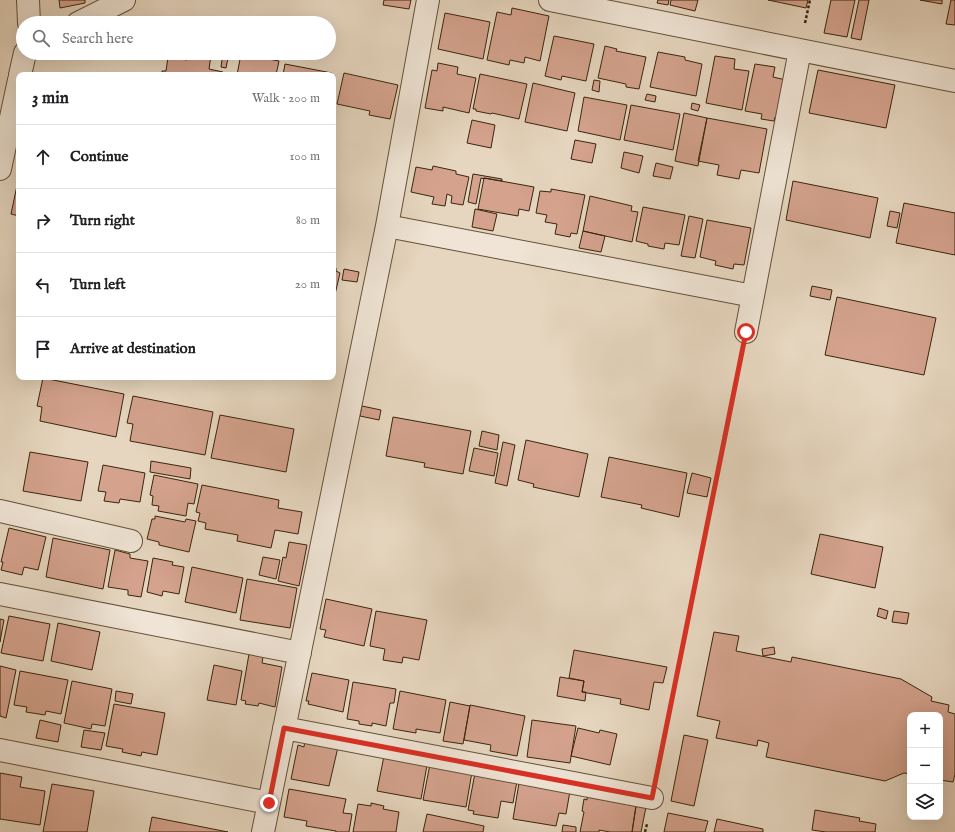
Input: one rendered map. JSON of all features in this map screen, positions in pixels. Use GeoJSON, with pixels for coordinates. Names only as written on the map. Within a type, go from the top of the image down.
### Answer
{"type":"FeatureCollection","features":[{"type":"Feature","properties":{"kind":"street"},"geometry":{"type":"LineString","coordinates":[[28,0],[29,16]]}},
{"type":"Feature","properties":{"kind":"street"},"geometry":{"type":"LineString","coordinates":[[92,16],[124,0]]}},
{"type":"Feature","properties":{"kind":"street"},"geometry":{"type":"LineString","coordinates":[[263,832],[387,226],[428,0]]}},
{"type":"Feature","properties":{"kind":"street"},"geometry":{"type":"LineString","coordinates":[[550,0],[955,81]]}},
{"type":"Feature","properties":{"kind":"street"},"geometry":{"type":"LineString","coordinates":[[746,332],[800,50]]}},
{"type":"Feature","properties":{"kind":"street"},"geometry":{"type":"LineString","coordinates":[[21,72],[23,60]]}},
{"type":"Feature","properties":{"kind":"street"},"geometry":{"type":"LineString","coordinates":[[0,169],[16,94]]}},
{"type":"Feature","properties":{"kind":"street"},"geometry":{"type":"LineString","coordinates":[[387,226],[753,296]]}},
{"type":"Feature","properties":{"kind":"street"},"geometry":{"type":"LineString","coordinates":[[0,511],[131,541]]}},
{"type":"Feature","properties":{"kind":"street"},"geometry":{"type":"LineString","coordinates":[[0,594],[300,653]]}},
{"type":"Feature","properties":{"kind":"street"},"geometry":{"type":"LineString","coordinates":[[284,728],[652,798]]}},
{"type":"Feature","properties":{"kind":"street"},"geometry":{"type":"LineString","coordinates":[[0,750],[269,803]]}},
{"type":"Feature","properties":{"kind":"path"},"geometry":{"type":"LineString","coordinates":[[645,832],[746,332]]}},
{"type":"Feature","properties":{"kind":"building"},"geometry":{"type":"Polygon","coordinates":[[[59,0],[85,0],[85,3],[60,8],[59,0]]]}},
{"type":"Feature","properties":{"kind":"building"},"geometry":{"type":"Polygon","coordinates":[[[384,0],[411,0],[409,9],[383,5],[384,0]]]}},
{"type":"Feature","properties":{"kind":"building"},"geometry":{"type":"Polygon","coordinates":[[[658,0],[669,0],[668,5],[657,3],[658,0]]]}},
{"type":"Feature","properties":{"kind":"building"},"geometry":{"type":"Polygon","coordinates":[[[671,0],[698,0],[695,11],[670,5],[671,0]]]}},
{"type":"Feature","properties":{"kind":"building"},"geometry":{"type":"Polygon","coordinates":[[[768,0],[808,0],[806,8],[768,0]]]}},
{"type":"Feature","properties":{"kind":"building"},"geometry":{"type":"Polygon","coordinates":[[[831,0],[855,0],[847,37],[824,33],[831,0]]]}},
{"type":"Feature","properties":{"kind":"building"},"geometry":{"type":"Polygon","coordinates":[[[859,0],[869,0],[861,40],[851,38],[859,0]]]}},
{"type":"Feature","properties":{"kind":"building"},"geometry":{"type":"Polygon","coordinates":[[[920,0],[942,0],[942,4],[920,0]]]}},
{"type":"Feature","properties":{"kind":"building"},"geometry":{"type":"Polygon","coordinates":[[[951,0],[955,0],[955,25],[946,24],[951,0]]]}},
{"type":"Feature","properties":{"kind":"building"},"geometry":{"type":"Polygon","coordinates":[[[512,8],[549,16],[540,61],[525,57],[524,63],[510,60],[509,65],[487,60],[497,12],[511,15],[512,8]]]}},
{"type":"Feature","properties":{"kind":"building"},"geometry":{"type":"Polygon","coordinates":[[[445,13],[490,22],[483,59],[438,49],[445,13]]]}},
{"type":"Feature","properties":{"kind":"building"},"geometry":{"type":"Polygon","coordinates":[[[554,36],[594,44],[586,81],[562,76],[561,80],[545,76],[554,36]]]}},
{"type":"Feature","properties":{"kind":"building"},"geometry":{"type":"Polygon","coordinates":[[[605,46],[617,49],[616,51],[646,57],[639,89],[626,87],[626,84],[598,78],[605,46]]]}},
{"type":"Feature","properties":{"kind":"building"},"geometry":{"type":"Polygon","coordinates":[[[658,52],[685,57],[685,60],[702,64],[696,96],[650,87],[658,52]]]}},
{"type":"Feature","properties":{"kind":"building"},"geometry":{"type":"Polygon","coordinates":[[[715,56],[735,59],[734,69],[749,71],[742,110],[706,103],[715,56]]]}},
{"type":"Feature","properties":{"kind":"building"},"geometry":{"type":"Polygon","coordinates":[[[168,60],[210,60],[209,69],[223,72],[162,72],[166,71],[168,60]]]}},
{"type":"Feature","properties":{"kind":"building"},"geometry":{"type":"Polygon","coordinates":[[[222,60],[228,60],[226,68],[221,67],[222,60]]]}},
{"type":"Feature","properties":{"kind":"building"},"geometry":{"type":"Polygon","coordinates":[[[240,60],[279,61],[277,72],[238,72],[240,60]]]}},
{"type":"Feature","properties":{"kind":"building"},"geometry":{"type":"Polygon","coordinates":[[[438,63],[458,67],[457,74],[476,78],[469,113],[443,107],[443,111],[425,108],[432,70],[437,71],[438,63]]]}},
{"type":"Feature","properties":{"kind":"building"},"geometry":{"type":"Polygon","coordinates":[[[285,64],[327,72],[284,72],[285,64]]]}},
{"type":"Feature","properties":{"kind":"building"},"geometry":{"type":"Polygon","coordinates":[[[755,64],[775,67],[773,77],[786,80],[779,118],[775,117],[774,121],[761,119],[762,114],[745,111],[755,64]]]}},
{"type":"Feature","properties":{"kind":"building"},"geometry":{"type":"Polygon","coordinates":[[[818,70],[895,85],[886,128],[809,113],[818,70]]]}},
{"type":"Feature","properties":{"kind":"building"},"geometry":{"type":"Polygon","coordinates":[[[344,73],[398,85],[390,119],[369,115],[370,111],[337,104],[344,73]]]}},
{"type":"Feature","properties":{"kind":"building"},"geometry":{"type":"Polygon","coordinates":[[[480,74],[527,84],[519,119],[476,111],[476,109],[473,109],[480,74]]]}},
{"type":"Feature","properties":{"kind":"building"},"geometry":{"type":"Polygon","coordinates":[[[594,80],[600,81],[599,92],[592,90],[594,80]]]}},
{"type":"Feature","properties":{"kind":"building"},"geometry":{"type":"Polygon","coordinates":[[[533,83],[575,93],[567,131],[525,122],[533,83]]]}},
{"type":"Feature","properties":{"kind":"building"},"geometry":{"type":"Polygon","coordinates":[[[647,94],[656,96],[655,102],[645,100],[647,94]]]}},
{"type":"Feature","properties":{"kind":"building"},"geometry":{"type":"Polygon","coordinates":[[[584,97],[627,105],[620,140],[578,131],[584,97]]]}},
{"type":"Feature","properties":{"kind":"building"},"geometry":{"type":"Polygon","coordinates":[[[692,103],[700,105],[698,111],[691,109],[692,103]]]}},
{"type":"Feature","properties":{"kind":"building"},"geometry":{"type":"Polygon","coordinates":[[[631,105],[680,114],[673,150],[624,140],[631,105]]]}},
{"type":"Feature","properties":{"kind":"building"},"geometry":{"type":"Polygon","coordinates":[[[684,113],[707,118],[698,166],[675,161],[684,113]]]}},
{"type":"Feature","properties":{"kind":"building"},"geometry":{"type":"Polygon","coordinates":[[[707,118],[767,129],[759,173],[741,170],[739,179],[717,175],[719,165],[698,161],[707,118]]]}},
{"type":"Feature","properties":{"kind":"building"},"geometry":{"type":"Polygon","coordinates":[[[472,120],[495,125],[491,148],[467,143],[472,120]]]}},
{"type":"Feature","properties":{"kind":"building"},"geometry":{"type":"Polygon","coordinates":[[[575,140],[596,144],[592,163],[571,159],[575,140]]]}},
{"type":"Feature","properties":{"kind":"building"},"geometry":{"type":"Polygon","coordinates":[[[624,152],[643,156],[639,173],[621,168],[624,152]]]}},
{"type":"Feature","properties":{"kind":"building"},"geometry":{"type":"Polygon","coordinates":[[[656,163],[673,167],[670,179],[653,176],[656,163]]]}},
{"type":"Feature","properties":{"kind":"building"},"geometry":{"type":"Polygon","coordinates":[[[433,166],[456,171],[456,174],[469,177],[463,205],[451,203],[452,196],[447,194],[445,206],[432,204],[434,197],[411,192],[416,167],[432,170],[433,166]]]}},
{"type":"Feature","properties":{"kind":"building"},"geometry":{"type":"Polygon","coordinates":[[[473,174],[502,179],[502,181],[481,178],[476,204],[468,202],[473,174]]]}},
{"type":"Feature","properties":{"kind":"building"},"geometry":{"type":"Polygon","coordinates":[[[484,178],[534,187],[529,211],[519,209],[518,216],[478,209],[484,178]]]}},
{"type":"Feature","properties":{"kind":"building"},"geometry":{"type":"Polygon","coordinates":[[[793,181],[878,198],[870,238],[786,220],[793,181]]]}},
{"type":"Feature","properties":{"kind":"building"},"geometry":{"type":"Polygon","coordinates":[[[551,189],[585,195],[577,234],[571,233],[570,237],[555,234],[557,224],[545,222],[547,215],[536,213],[540,191],[551,192],[551,189]]]}},
{"type":"Feature","properties":{"kind":"building"},"geometry":{"type":"Polygon","coordinates":[[[16,190],[16,215],[11,214],[16,190]]]}},
{"type":"Feature","properties":{"kind":"building"},"geometry":{"type":"Polygon","coordinates":[[[590,196],[632,206],[631,211],[638,212],[632,242],[583,231],[590,196]]]}},
{"type":"Feature","properties":{"kind":"building"},"geometry":{"type":"Polygon","coordinates":[[[904,203],[955,213],[955,255],[896,243],[904,203]]]}},
{"type":"Feature","properties":{"kind":"building"},"geometry":{"type":"Polygon","coordinates":[[[643,207],[685,215],[679,245],[665,243],[664,249],[648,246],[648,244],[636,241],[643,207]]]}},
{"type":"Feature","properties":{"kind":"building"},"geometry":{"type":"Polygon","coordinates":[[[475,209],[497,214],[493,231],[472,227],[475,209]]]}},
{"type":"Feature","properties":{"kind":"building"},"geometry":{"type":"Polygon","coordinates":[[[890,211],[900,213],[897,228],[887,226],[890,211]]]}},
{"type":"Feature","properties":{"kind":"building"},"geometry":{"type":"Polygon","coordinates":[[[689,216],[703,219],[695,258],[681,256],[689,216]]]}},
{"type":"Feature","properties":{"kind":"building"},"geometry":{"type":"Polygon","coordinates":[[[707,220],[751,228],[744,265],[734,264],[733,269],[715,265],[716,261],[700,257],[707,220]]]}},
{"type":"Feature","properties":{"kind":"building"},"geometry":{"type":"Polygon","coordinates":[[[583,231],[605,236],[601,252],[579,248],[583,231]]]}},
{"type":"Feature","properties":{"kind":"building"},"geometry":{"type":"Polygon","coordinates":[[[344,269],[359,272],[357,282],[342,280],[344,269]]]}},
{"type":"Feature","properties":{"kind":"building"},"geometry":{"type":"Polygon","coordinates":[[[336,271],[340,273],[336,290],[336,271]]]}},
{"type":"Feature","properties":{"kind":"building"},"geometry":{"type":"Polygon","coordinates":[[[812,286],[832,290],[830,300],[810,296],[812,286]]]}},
{"type":"Feature","properties":{"kind":"building"},"geometry":{"type":"Polygon","coordinates":[[[837,297],[936,318],[924,375],[825,355],[837,297]]]}},
{"type":"Feature","properties":{"kind":"building"},"geometry":{"type":"Polygon","coordinates":[[[43,380],[53,380],[124,394],[116,437],[40,421],[42,407],[37,406],[43,380]]]}},
{"type":"Feature","properties":{"kind":"building"},"geometry":{"type":"Polygon","coordinates":[[[133,396],[213,412],[205,455],[130,441],[133,424],[127,423],[133,396]]]}},
{"type":"Feature","properties":{"kind":"building"},"geometry":{"type":"Polygon","coordinates":[[[362,406],[381,410],[379,420],[360,416],[362,406]]]}},
{"type":"Feature","properties":{"kind":"building"},"geometry":{"type":"Polygon","coordinates":[[[220,415],[294,429],[286,472],[211,458],[220,415]]]}},
{"type":"Feature","properties":{"kind":"building"},"geometry":{"type":"Polygon","coordinates":[[[393,417],[471,431],[463,474],[424,467],[425,463],[386,456],[393,417]]]}},
{"type":"Feature","properties":{"kind":"building"},"geometry":{"type":"Polygon","coordinates":[[[482,431],[499,435],[497,450],[479,446],[482,431]]]}},
{"type":"Feature","properties":{"kind":"building"},"geometry":{"type":"Polygon","coordinates":[[[526,440],[588,454],[579,497],[533,487],[534,484],[518,480],[526,440]]]}},
{"type":"Feature","properties":{"kind":"building"},"geometry":{"type":"Polygon","coordinates":[[[503,442],[515,445],[507,486],[495,483],[503,442]]]}},
{"type":"Feature","properties":{"kind":"building"},"geometry":{"type":"Polygon","coordinates":[[[474,448],[498,453],[494,476],[469,471],[474,448]]]}},
{"type":"Feature","properties":{"kind":"building"},"geometry":{"type":"Polygon","coordinates":[[[30,452],[88,462],[81,501],[23,491],[30,452]]]}},
{"type":"Feature","properties":{"kind":"building"},"geometry":{"type":"Polygon","coordinates":[[[609,457],[687,473],[679,517],[641,508],[642,505],[601,497],[609,457]]]}},
{"type":"Feature","properties":{"kind":"building"},"geometry":{"type":"Polygon","coordinates":[[[151,461],[191,468],[190,479],[150,472],[151,461]]]}},
{"type":"Feature","properties":{"kind":"building"},"geometry":{"type":"Polygon","coordinates":[[[103,465],[145,473],[140,502],[120,499],[119,503],[104,501],[106,492],[98,491],[103,465]]]}},
{"type":"Feature","properties":{"kind":"building"},"geometry":{"type":"Polygon","coordinates":[[[692,473],[711,478],[707,497],[687,493],[692,473]]]}},
{"type":"Feature","properties":{"kind":"building"},"geometry":{"type":"Polygon","coordinates":[[[154,475],[198,484],[194,504],[188,503],[186,516],[158,511],[159,506],[152,505],[153,496],[150,495],[154,475]]]}},
{"type":"Feature","properties":{"kind":"building"},"geometry":{"type":"Polygon","coordinates":[[[202,485],[279,500],[278,508],[302,512],[298,534],[275,530],[271,548],[237,541],[238,535],[205,529],[206,523],[198,521],[200,513],[196,512],[202,485]]]}},
{"type":"Feature","properties":{"kind":"building"},"geometry":{"type":"Polygon","coordinates":[[[155,516],[185,522],[186,519],[196,521],[189,552],[159,545],[159,542],[147,539],[152,519],[155,519],[155,516]]]}},
{"type":"Feature","properties":{"kind":"building"},"geometry":{"type":"Polygon","coordinates":[[[9,528],[46,537],[38,570],[24,567],[22,575],[1,570],[3,562],[1,562],[9,528]]]}},
{"type":"Feature","properties":{"kind":"building"},"geometry":{"type":"Polygon","coordinates":[[[820,534],[883,547],[875,588],[811,574],[820,534]]]}},
{"type":"Feature","properties":{"kind":"building"},"geometry":{"type":"Polygon","coordinates":[[[53,538],[110,550],[103,589],[46,577],[53,538]]]}},
{"type":"Feature","properties":{"kind":"building"},"geometry":{"type":"Polygon","coordinates":[[[289,542],[307,545],[299,586],[278,581],[283,557],[286,558],[289,542]]]}},
{"type":"Feature","properties":{"kind":"building"},"geometry":{"type":"Polygon","coordinates":[[[115,550],[130,554],[130,558],[148,561],[141,597],[128,595],[128,590],[108,587],[115,550]]]}},
{"type":"Feature","properties":{"kind":"building"},"geometry":{"type":"Polygon","coordinates":[[[263,557],[280,560],[276,579],[259,575],[263,557]]]}},
{"type":"Feature","properties":{"kind":"building"},"geometry":{"type":"Polygon","coordinates":[[[153,558],[173,562],[172,565],[184,567],[179,594],[163,591],[162,596],[147,592],[153,558]]]}},
{"type":"Feature","properties":{"kind":"building"},"geometry":{"type":"Polygon","coordinates":[[[192,567],[243,578],[236,613],[185,602],[192,567]]]}},
{"type":"Feature","properties":{"kind":"building"},"geometry":{"type":"Polygon","coordinates":[[[247,579],[297,588],[290,628],[240,620],[247,579]]]}},
{"type":"Feature","properties":{"kind":"building"},"geometry":{"type":"Polygon","coordinates":[[[326,599],[372,609],[364,646],[324,637],[326,630],[320,629],[326,599]]]}},
{"type":"Feature","properties":{"kind":"building"},"geometry":{"type":"Polygon","coordinates":[[[879,608],[888,611],[886,619],[877,616],[879,608]]]}},
{"type":"Feature","properties":{"kind":"building"},"geometry":{"type":"Polygon","coordinates":[[[376,611],[427,620],[419,660],[403,657],[402,663],[383,660],[385,649],[370,646],[376,611]]]}},
{"type":"Feature","properties":{"kind":"building"},"geometry":{"type":"Polygon","coordinates":[[[894,611],[909,613],[907,624],[892,622],[894,611]]]}},
{"type":"Feature","properties":{"kind":"building"},"geometry":{"type":"Polygon","coordinates":[[[9,616],[50,624],[43,661],[1,653],[9,616]]]}},
{"type":"Feature","properties":{"kind":"building"},"geometry":{"type":"Polygon","coordinates":[[[0,619],[4,620],[0,642],[0,619]]]}},
{"type":"Feature","properties":{"kind":"building"},"geometry":{"type":"Polygon","coordinates":[[[58,623],[100,632],[92,670],[51,661],[58,623]]]}},
{"type":"Feature","properties":{"kind":"building"},"geometry":{"type":"Polygon","coordinates":[[[714,632],[739,636],[736,651],[791,662],[792,657],[901,679],[932,697],[931,701],[949,705],[948,712],[955,714],[955,774],[953,782],[943,780],[943,712],[907,712],[907,774],[904,773],[885,781],[766,757],[769,743],[758,740],[757,746],[716,738],[720,721],[697,716],[714,632]]]}},
{"type":"Feature","properties":{"kind":"building"},"geometry":{"type":"Polygon","coordinates":[[[774,647],[775,654],[763,656],[762,649],[774,647]]]}},
{"type":"Feature","properties":{"kind":"building"},"geometry":{"type":"Polygon","coordinates":[[[574,650],[667,667],[663,683],[654,682],[649,710],[620,704],[621,699],[582,692],[584,681],[569,678],[574,650]]]}},
{"type":"Feature","properties":{"kind":"building"},"geometry":{"type":"Polygon","coordinates":[[[249,654],[263,657],[262,663],[282,667],[275,707],[259,703],[258,706],[245,704],[246,701],[241,700],[249,654]]]}},
{"type":"Feature","properties":{"kind":"building"},"geometry":{"type":"Polygon","coordinates":[[[214,665],[242,671],[236,705],[207,700],[214,665]]]}},
{"type":"Feature","properties":{"kind":"building"},"geometry":{"type":"Polygon","coordinates":[[[0,666],[16,670],[6,718],[0,716],[0,666]]]}},
{"type":"Feature","properties":{"kind":"building"},"geometry":{"type":"Polygon","coordinates":[[[20,671],[68,680],[61,714],[46,711],[45,715],[26,712],[27,707],[14,705],[20,671]]]}},
{"type":"Feature","properties":{"kind":"building"},"geometry":{"type":"Polygon","coordinates":[[[312,673],[349,680],[343,712],[308,704],[309,701],[306,701],[312,673]]]}},
{"type":"Feature","properties":{"kind":"building"},"geometry":{"type":"Polygon","coordinates":[[[560,677],[584,681],[582,692],[586,692],[585,701],[557,696],[560,677]]]}},
{"type":"Feature","properties":{"kind":"building"},"geometry":{"type":"Polygon","coordinates":[[[72,681],[112,689],[105,726],[92,724],[91,729],[64,723],[72,681]]]}},
{"type":"Feature","properties":{"kind":"building"},"geometry":{"type":"Polygon","coordinates":[[[353,682],[396,689],[394,703],[390,703],[386,726],[372,723],[372,726],[359,724],[359,721],[347,719],[353,682]]]}},
{"type":"Feature","properties":{"kind":"building"},"geometry":{"type":"Polygon","coordinates":[[[116,691],[133,694],[131,704],[115,701],[116,691]]]}},
{"type":"Feature","properties":{"kind":"building"},"geometry":{"type":"Polygon","coordinates":[[[400,691],[446,700],[440,733],[416,729],[416,733],[393,729],[400,691]]]}},
{"type":"Feature","properties":{"kind":"building"},"geometry":{"type":"Polygon","coordinates":[[[450,702],[470,706],[463,744],[443,741],[450,702]]]}},
{"type":"Feature","properties":{"kind":"building"},"geometry":{"type":"Polygon","coordinates":[[[114,704],[165,713],[157,755],[142,752],[141,756],[122,752],[123,749],[106,746],[114,704]]]}},
{"type":"Feature","properties":{"kind":"building"},"geometry":{"type":"Polygon","coordinates":[[[470,705],[525,716],[517,756],[490,751],[491,745],[464,740],[470,705]]]}},
{"type":"Feature","properties":{"kind":"building"},"geometry":{"type":"Polygon","coordinates":[[[40,720],[61,725],[58,742],[36,738],[40,720]]]}},
{"type":"Feature","properties":{"kind":"building"},"geometry":{"type":"Polygon","coordinates":[[[532,720],[576,726],[570,763],[527,757],[532,720]]]}},
{"type":"Feature","properties":{"kind":"building"},"geometry":{"type":"Polygon","coordinates":[[[578,728],[599,733],[600,730],[617,734],[610,765],[571,756],[578,728]]]}},
{"type":"Feature","properties":{"kind":"building"},"geometry":{"type":"Polygon","coordinates":[[[84,730],[105,733],[101,750],[81,747],[84,730]]]}},
{"type":"Feature","properties":{"kind":"building"},"geometry":{"type":"Polygon","coordinates":[[[684,735],[708,740],[694,806],[671,801],[684,735]]]}},
{"type":"Feature","properties":{"kind":"building"},"geometry":{"type":"Polygon","coordinates":[[[305,740],[338,747],[329,786],[291,779],[298,745],[304,747],[305,740]]]}},
{"type":"Feature","properties":{"kind":"building"},"geometry":{"type":"Polygon","coordinates":[[[384,756],[427,765],[421,799],[377,791],[384,756]]]}},
{"type":"Feature","properties":{"kind":"building"},"geometry":{"type":"Polygon","coordinates":[[[430,764],[472,772],[466,807],[423,800],[430,764]]]}},
{"type":"Feature","properties":{"kind":"building"},"geometry":{"type":"Polygon","coordinates":[[[0,773],[22,777],[20,787],[45,791],[40,825],[0,819],[0,773]]]}},
{"type":"Feature","properties":{"kind":"building"},"geometry":{"type":"Polygon","coordinates":[[[475,773],[517,781],[513,803],[501,801],[498,818],[473,814],[474,811],[468,810],[475,773]]]}},
{"type":"Feature","properties":{"kind":"building"},"geometry":{"type":"Polygon","coordinates":[[[519,783],[570,791],[566,814],[559,813],[556,826],[513,819],[519,783]]]}},
{"type":"Feature","properties":{"kind":"building"},"geometry":{"type":"Polygon","coordinates":[[[52,784],[94,791],[87,832],[43,832],[52,784]]]}},
{"type":"Feature","properties":{"kind":"building"},"geometry":{"type":"Polygon","coordinates":[[[289,789],[346,799],[343,813],[352,814],[349,832],[336,832],[306,826],[307,821],[284,817],[289,789]]]}},
{"type":"Feature","properties":{"kind":"building"},"geometry":{"type":"Polygon","coordinates":[[[587,797],[636,806],[632,832],[610,832],[599,830],[599,832],[580,832],[584,812],[582,811],[584,799],[587,800],[587,797]]]}},
{"type":"Feature","properties":{"kind":"building"},"geometry":{"type":"Polygon","coordinates":[[[371,803],[384,806],[383,809],[399,812],[396,832],[353,832],[358,804],[371,806],[371,803]]]}},
{"type":"Feature","properties":{"kind":"building"},"geometry":{"type":"Polygon","coordinates":[[[636,806],[646,807],[641,832],[632,832],[636,806]]]}},
{"type":"Feature","properties":{"kind":"building"},"geometry":{"type":"Polygon","coordinates":[[[815,810],[860,818],[859,821],[876,824],[875,832],[826,832],[812,830],[815,810]]]}},
{"type":"Feature","properties":{"kind":"building"},"geometry":{"type":"Polygon","coordinates":[[[668,813],[708,821],[705,832],[664,832],[668,813]]]}},
{"type":"Feature","properties":{"kind":"building"},"geometry":{"type":"Polygon","coordinates":[[[427,814],[484,826],[483,832],[423,832],[427,814]]]}},
{"type":"Feature","properties":{"kind":"building"},"geometry":{"type":"Polygon","coordinates":[[[152,817],[228,832],[149,832],[152,817]]]}},
{"type":"Feature","properties":{"kind":"building"},"geometry":{"type":"Polygon","coordinates":[[[717,819],[763,829],[763,832],[714,832],[717,819]]]}},
{"type":"Feature","properties":{"kind":"building"},"geometry":{"type":"Polygon","coordinates":[[[563,825],[576,827],[576,832],[562,832],[563,825]]]}},
{"type":"Feature","properties":{"kind":"route"},"geometry":{"type":"LineString","coordinates":[[269,803],[284,728],[652,798],[746,332]]}}]}
